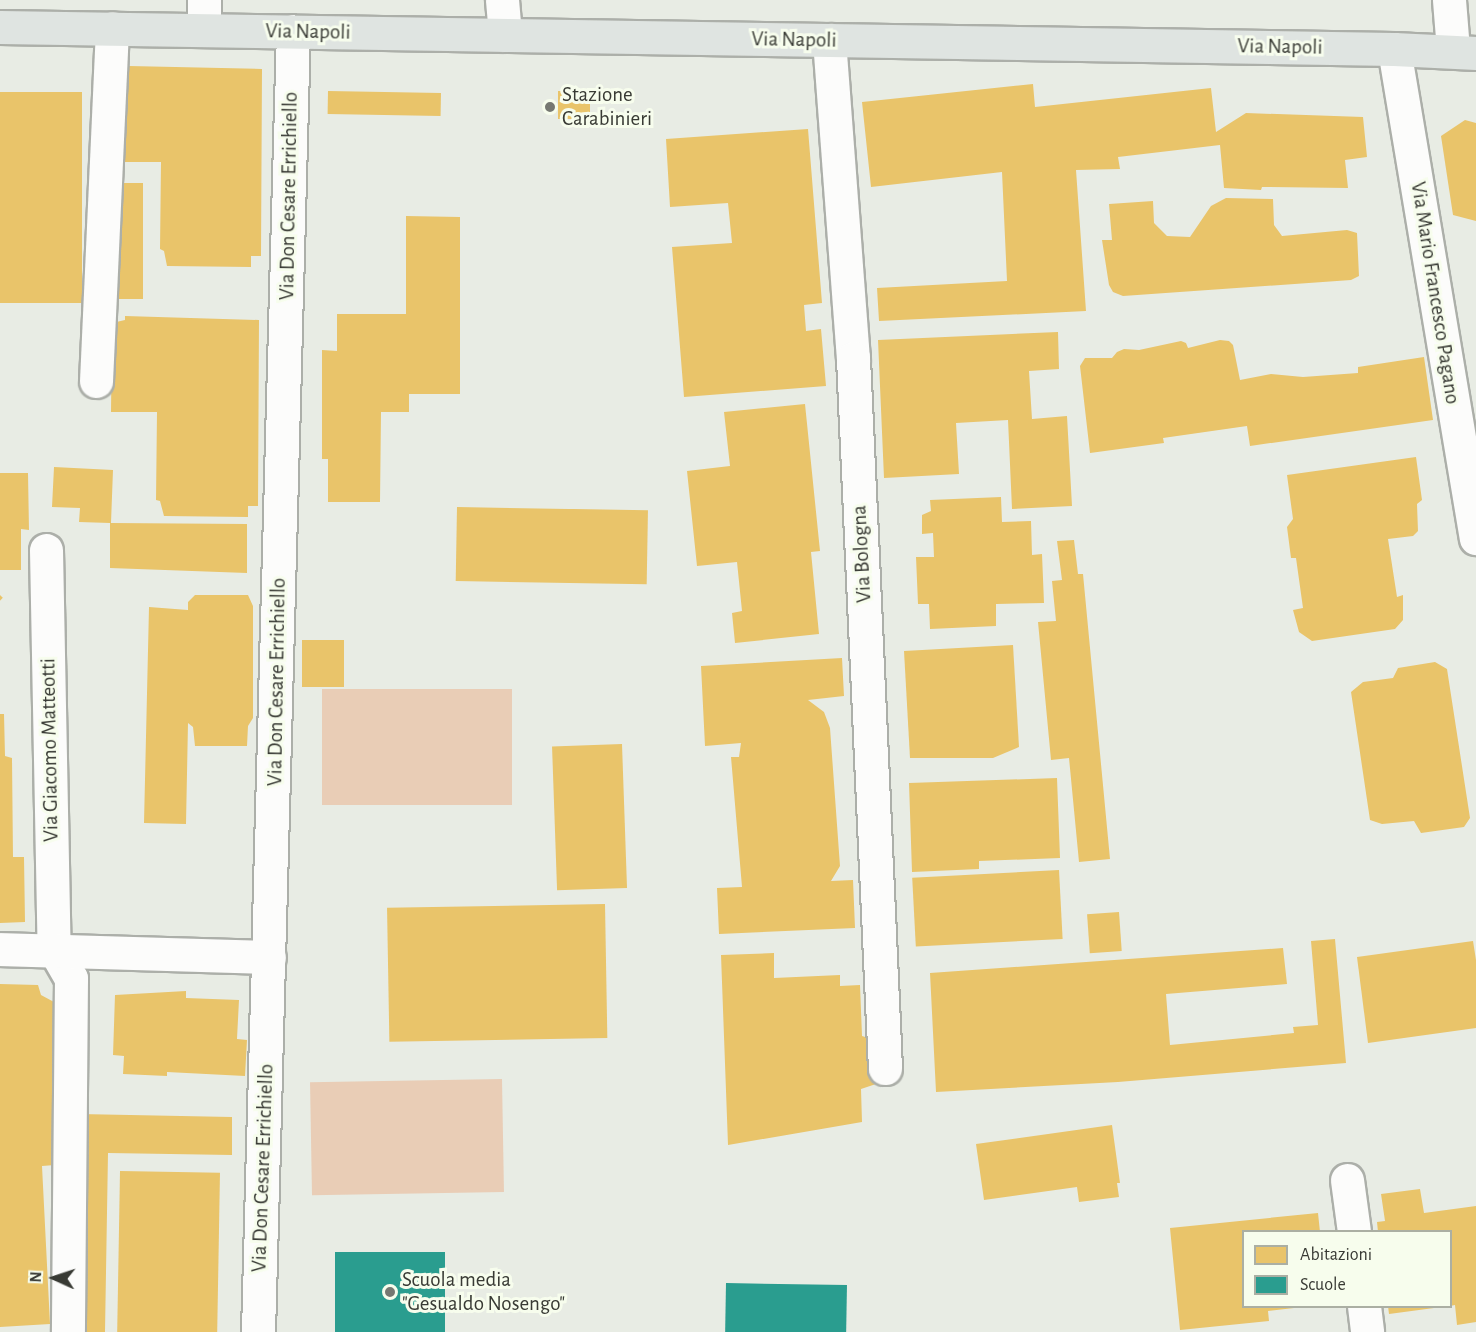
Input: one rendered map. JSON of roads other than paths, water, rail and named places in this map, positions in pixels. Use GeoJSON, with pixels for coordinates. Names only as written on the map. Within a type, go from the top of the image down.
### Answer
{"type":"FeatureCollection","features":[{"type":"Feature","properties":{"kind":"main road","name":"Via Napoli"},"geometry":{"type":"LineString","coordinates":[[0,27],[112,28],[204,15],[293,32],[1464,51]]}},
{"type":"Feature","properties":{"kind":"street"},"geometry":{"type":"LineString","coordinates":[[502,0],[505,35]]}},
{"type":"Feature","properties":{"kind":"street"},"geometry":{"type":"LineString","coordinates":[[1449,0],[1464,51]]}},
{"type":"Feature","properties":{"kind":"street"},"geometry":{"type":"LineString","coordinates":[[96,381],[112,28]]}},
{"type":"Feature","properties":{"kind":"street","name":"Via Don Cesare Errichiello"},"geometry":{"type":"LineString","coordinates":[[258,1332],[293,32]]}},
{"type":"Feature","properties":{"kind":"street","name":"Via Bologna"},"geometry":{"type":"LineString","coordinates":[[829,40],[853,358],[885,1068]]}},
{"type":"Feature","properties":{"kind":"street","name":"Via Mario Francesco Pagano"},"geometry":{"type":"LineString","coordinates":[[1394,49],[1476,538]]}},
{"type":"Feature","properties":{"kind":"street","name":"Via Giacomo Matteotti"},"geometry":{"type":"LineString","coordinates":[[46,550],[54,949],[71,978],[68,1332]]}},
{"type":"Feature","properties":{"kind":"street"},"geometry":{"type":"LineString","coordinates":[[0,949],[269,957]]}},
{"type":"Feature","properties":{"kind":"street"},"geometry":{"type":"LineString","coordinates":[[1347,1180],[1354,1230]]}},
{"type":"Feature","properties":{"kind":"street"},"geometry":{"type":"LineString","coordinates":[[1364,1308],[1367,1332]]}},
{"type":"Feature","properties":{"kind":"place","name":"Stazione Carabinieri"},"geometry":{"type":"Point","coordinates":[550,107]}},
{"type":"Feature","properties":{"kind":"place","name":"Scuola media \"Gesualdo Nosengo\""},"geometry":{"type":"Point","coordinates":[390,1292]}}]}
